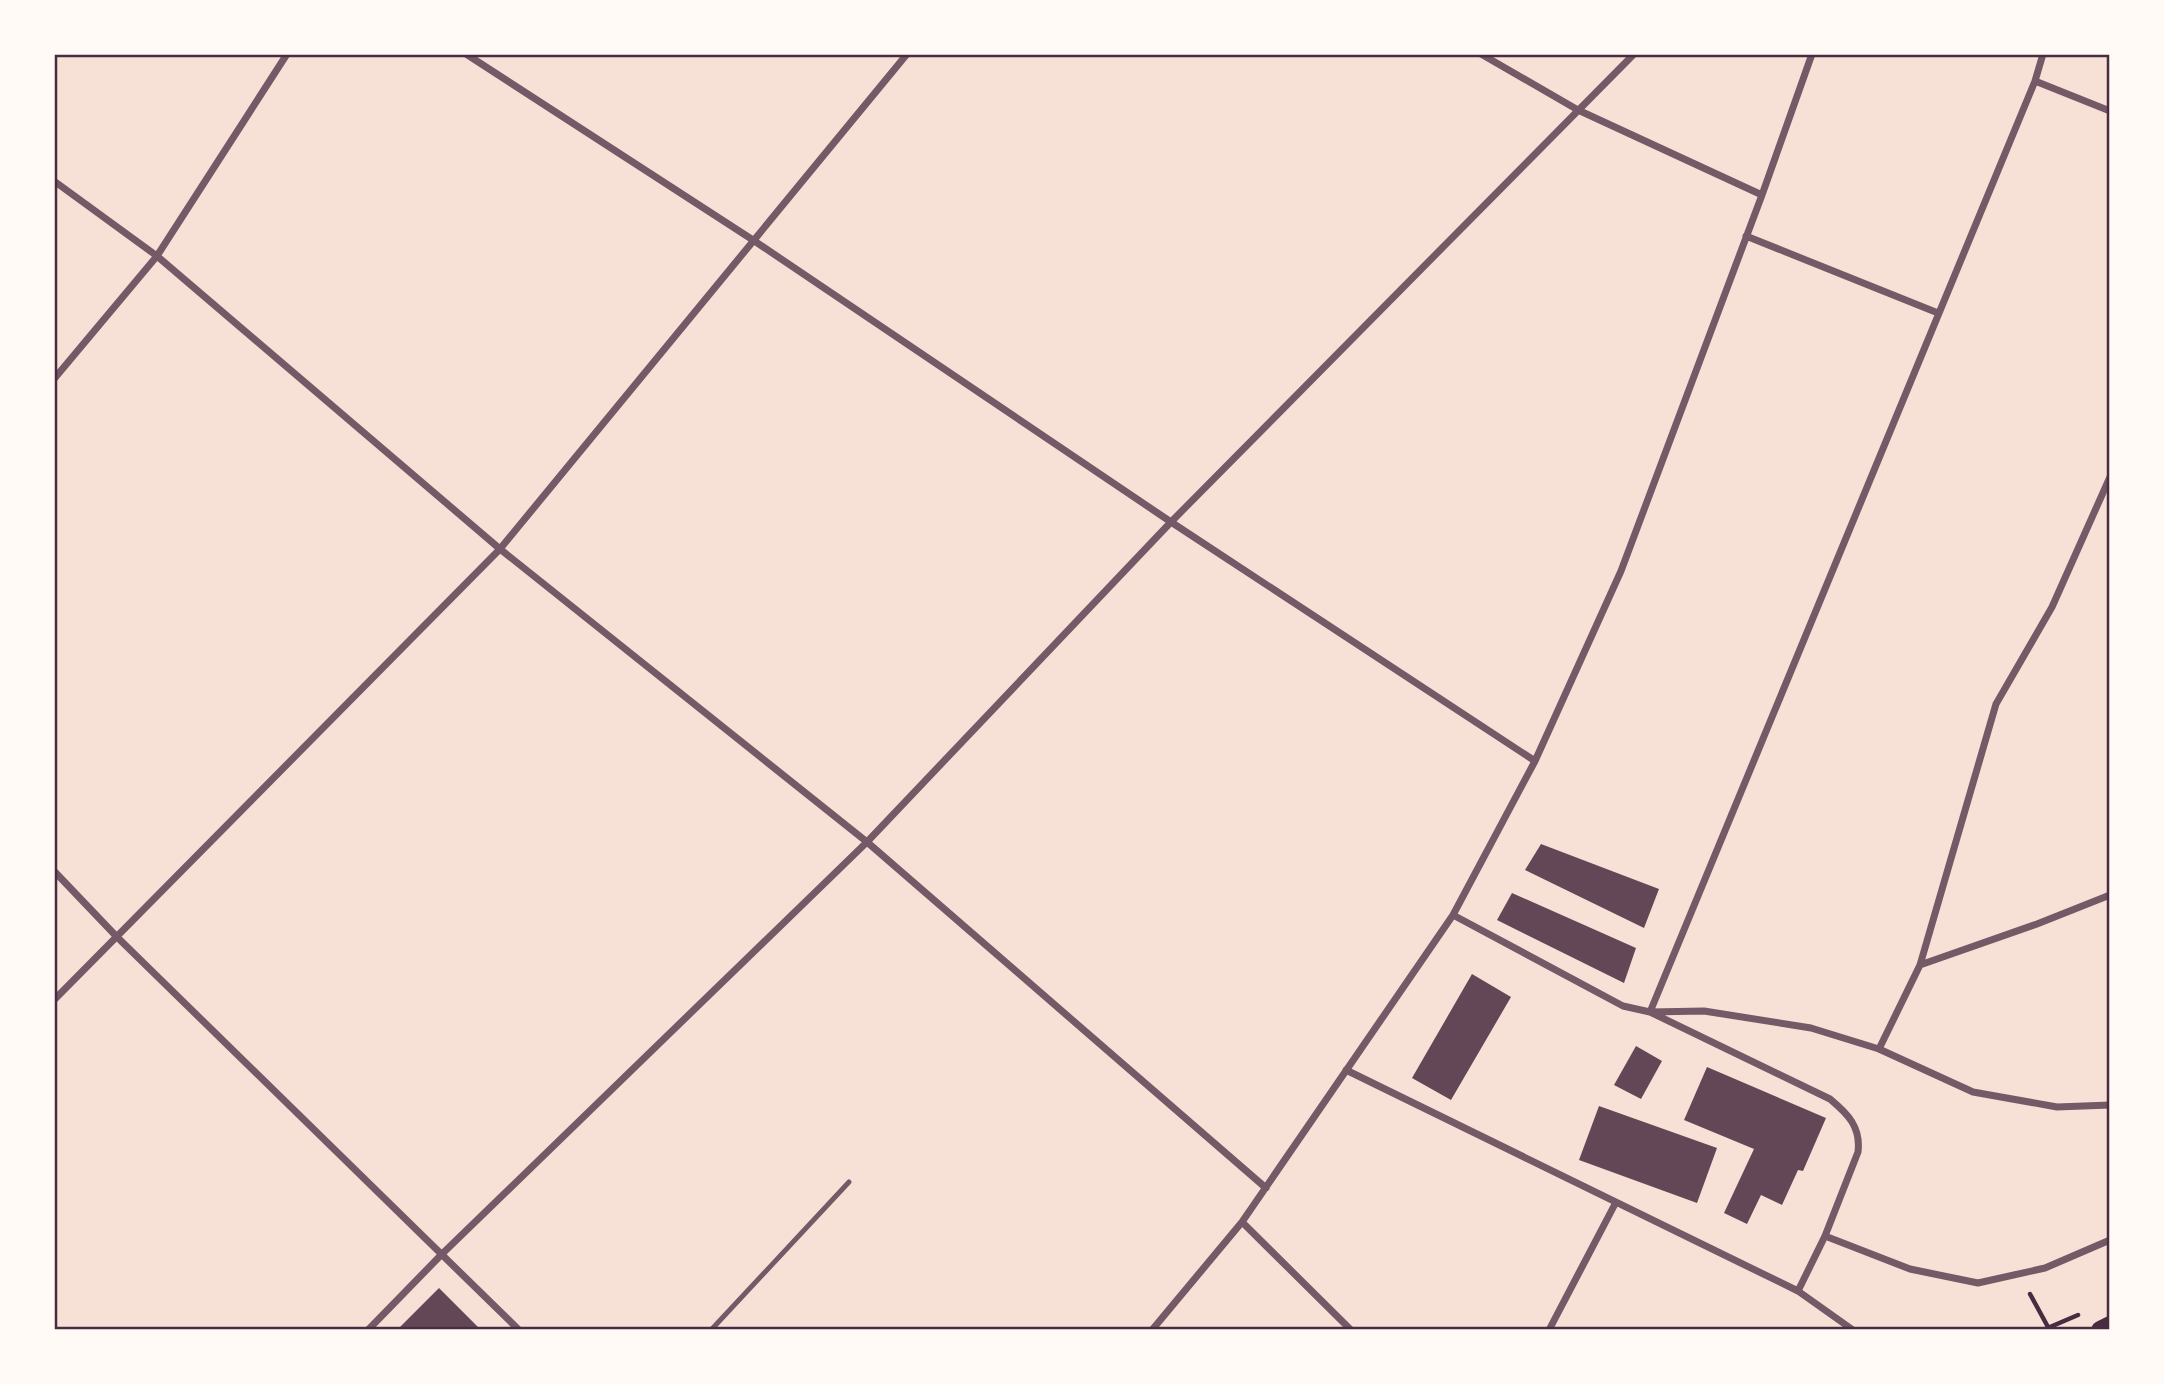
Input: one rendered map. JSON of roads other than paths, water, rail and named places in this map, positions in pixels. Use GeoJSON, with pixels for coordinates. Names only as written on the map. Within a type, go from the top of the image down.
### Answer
{"type":"FeatureCollection","features":[{"type":"Feature","properties":{"kind":"main road"},"geometry":{"type":"LineString","coordinates":[[2100,1330],[2110,1325]]}},
{"type":"Feature","properties":{"kind":"street"},"geometry":{"type":"LineString","coordinates":[[54,379],[156,256],[287,54]]}},
{"type":"Feature","properties":{"kind":"street"},"geometry":{"type":"LineString","coordinates":[[466,54],[753,240],[1171,522],[1535,761]]}},
{"type":"Feature","properties":{"kind":"street"},"geometry":{"type":"LineString","coordinates":[[54,1000],[500,549],[907,54]]}},
{"type":"Feature","properties":{"kind":"street"},"geometry":{"type":"LineString","coordinates":[[1481,54],[1578,110],[1762,195]]}},
{"type":"Feature","properties":{"kind":"street"},"geometry":{"type":"LineString","coordinates":[[368,1330],[442,1254],[867,842],[1171,522],[1634,54]]}},
{"type":"Feature","properties":{"kind":"street"},"geometry":{"type":"LineString","coordinates":[[1152,1330],[1242,1222],[1453,915],[1535,761],[1621,571],[1812,54]]}},
{"type":"Feature","properties":{"kind":"street"},"geometry":{"type":"LineString","coordinates":[[1650,1012],[2035,81],[2043,54]]}},
{"type":"Feature","properties":{"kind":"street"},"geometry":{"type":"LineString","coordinates":[[2035,81],[2110,111]]}},
{"type":"Feature","properties":{"kind":"street"},"geometry":{"type":"LineString","coordinates":[[54,181],[156,256],[500,549],[867,842],[1266,1188]]}},
{"type":"Feature","properties":{"kind":"street"},"geometry":{"type":"LineString","coordinates":[[1746,236],[1938,313]]}},
{"type":"Feature","properties":{"kind":"street"},"geometry":{"type":"LineString","coordinates":[[1879,1049],[1920,965],[1996,704],[2052,607],[2110,477]]}},
{"type":"Feature","properties":{"kind":"street"},"geometry":{"type":"LineString","coordinates":[[54,871],[117,937],[519,1330]]}},
{"type":"Feature","properties":{"kind":"street"},"geometry":{"type":"LineString","coordinates":[[1920,965],[2110,895]]}},
{"type":"Feature","properties":{"kind":"street"},"geometry":{"type":"LineString","coordinates":[[1453,915],[1623,1006],[1650,1012],[1830,1099],[1847,1113],[1856,1127],[1858,1152],[1825,1236],[1798,1291]]}},
{"type":"Feature","properties":{"kind":"street"},"geometry":{"type":"LineString","coordinates":[[1650,1012],[1704,1011],[1811,1028],[1879,1049],[1973,1092],[2057,1107],[2110,1105]]}},
{"type":"Feature","properties":{"kind":"street"},"geometry":{"type":"LineString","coordinates":[[1346,1070],[1615,1204],[1798,1291],[1853,1330]]}},
{"type":"Feature","properties":{"kind":"street"},"geometry":{"type":"LineString","coordinates":[[1549,1330],[1615,1204]]}},
{"type":"Feature","properties":{"kind":"street"},"geometry":{"type":"LineString","coordinates":[[1242,1222],[1352,1330]]}},
{"type":"Feature","properties":{"kind":"street"},"geometry":{"type":"LineString","coordinates":[[1825,1236],[1910,1269],[1978,1283],[2045,1268],[2110,1240]]}},
{"type":"Feature","properties":{"kind":"lane"},"geometry":{"type":"LineString","coordinates":[[711,1330],[849,1182]]}}]}
